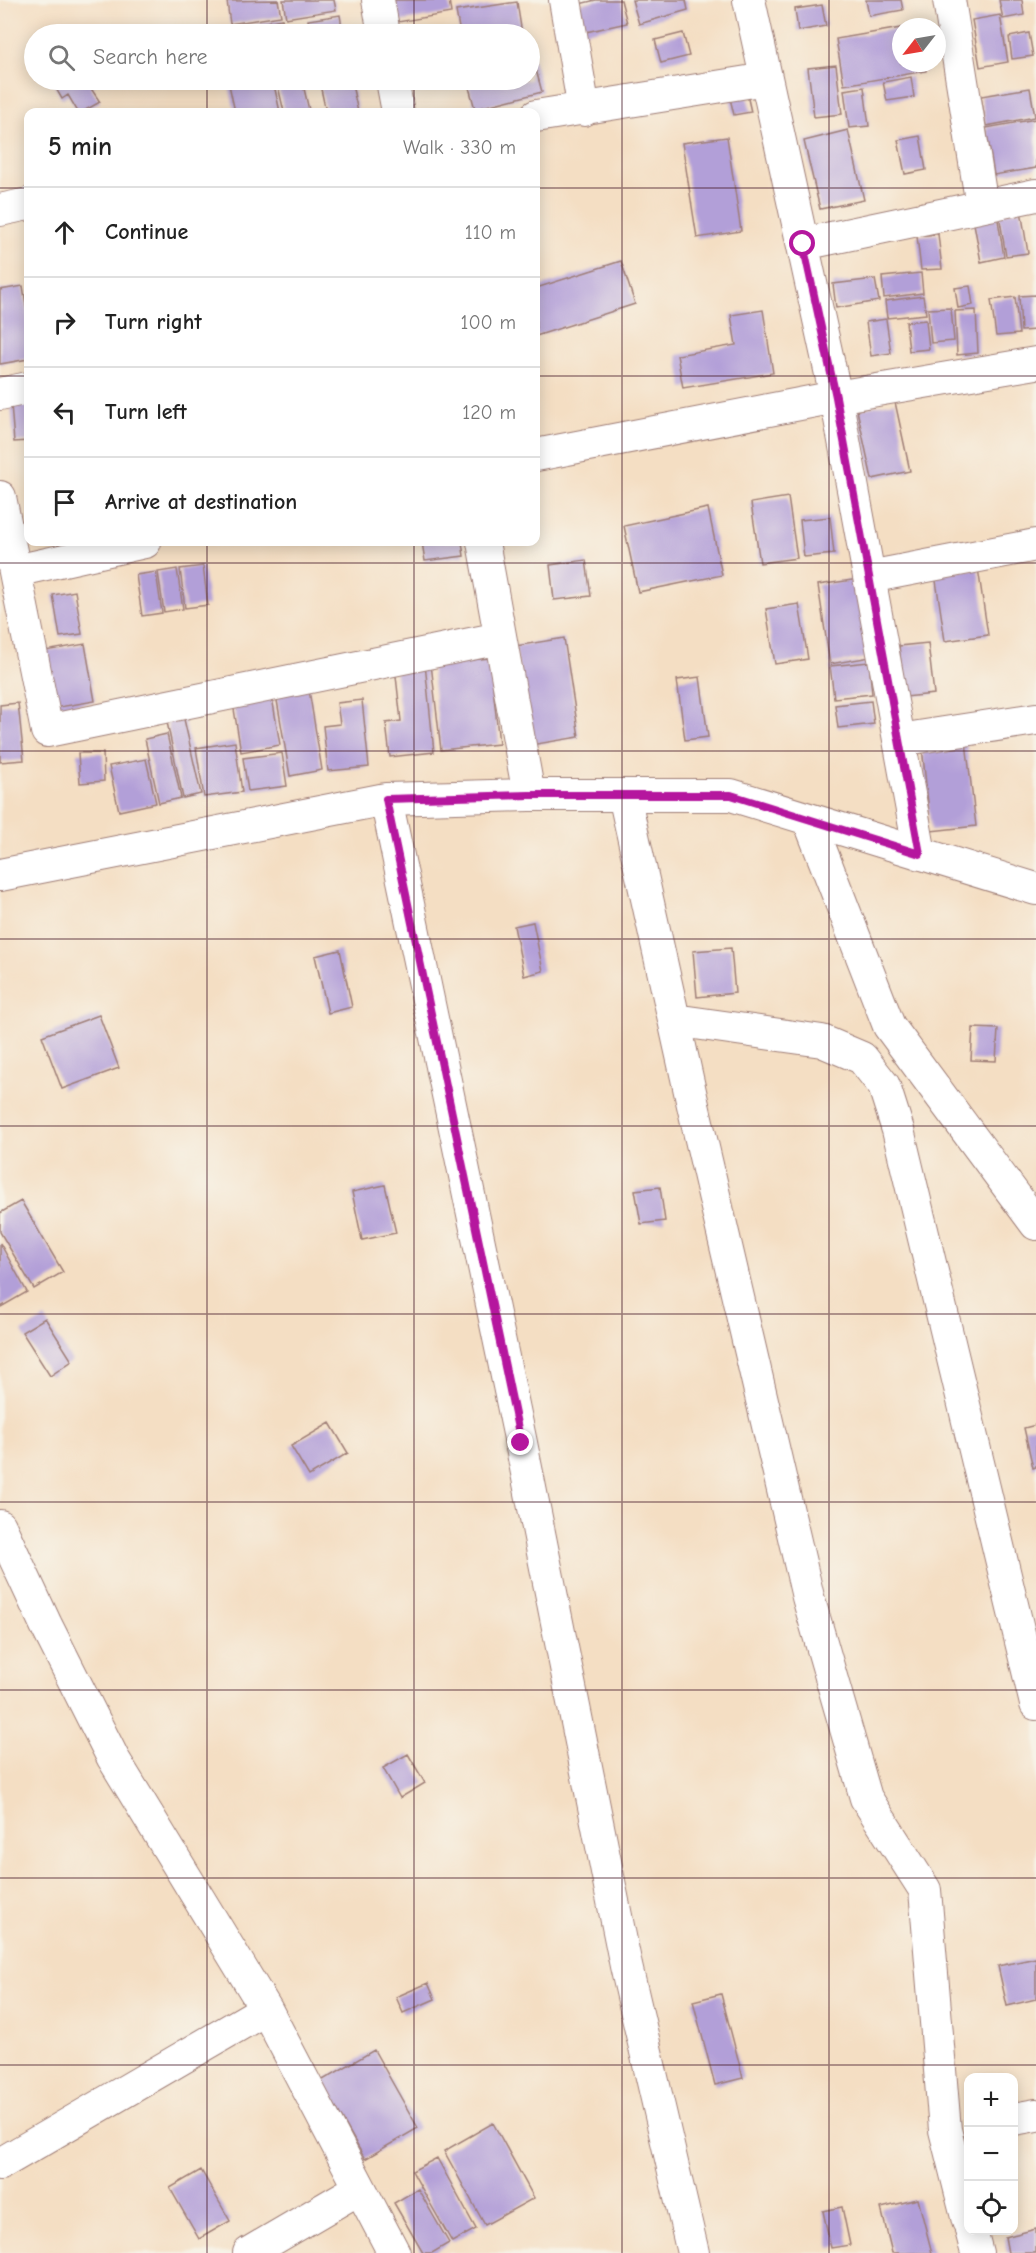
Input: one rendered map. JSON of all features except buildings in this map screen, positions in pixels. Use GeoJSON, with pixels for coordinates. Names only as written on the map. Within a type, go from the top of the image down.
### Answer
{"type":"FeatureCollection","features":[{"type":"Feature","properties":{"kind":"street"},"geometry":{"type":"LineString","coordinates":[[378,0],[382,24]]}},
{"type":"Feature","properties":{"kind":"street"},"geometry":{"type":"LineString","coordinates":[[565,0],[584,110]]}},
{"type":"Feature","properties":{"kind":"street"},"geometry":{"type":"LineString","coordinates":[[749,0],[836,397],[920,854]]}},
{"type":"Feature","properties":{"kind":"street"},"geometry":{"type":"LineString","coordinates":[[949,0],[982,206]]}},
{"type":"Feature","properties":{"kind":"street"},"geometry":{"type":"LineString","coordinates":[[540,116],[766,79]]}},
{"type":"Feature","properties":{"kind":"street"},"geometry":{"type":"LineString","coordinates":[[394,90],[397,108]]}},
{"type":"Feature","properties":{"kind":"street"},"geometry":{"type":"LineString","coordinates":[[803,244],[1036,195]]}},
{"type":"Feature","properties":{"kind":"street"},"geometry":{"type":"LineString","coordinates":[[0,210],[24,205]]}},
{"type":"Feature","properties":{"kind":"street"},"geometry":{"type":"LineString","coordinates":[[540,455],[836,397],[1036,363]]}},
{"type":"Feature","properties":{"kind":"street"},"geometry":{"type":"LineString","coordinates":[[0,394],[24,389]]}},
{"type":"Feature","properties":{"kind":"street"},"geometry":{"type":"LineString","coordinates":[[0,497],[47,730],[500,638]]}},
{"type":"Feature","properties":{"kind":"street"},"geometry":{"type":"LineString","coordinates":[[869,577],[1036,545]]}},
{"type":"Feature","properties":{"kind":"street"},"geometry":{"type":"LineString","coordinates":[[15,571],[128,546]]}},
{"type":"Feature","properties":{"kind":"street"},"geometry":{"type":"LineString","coordinates":[[484,546],[529,795]]}},
{"type":"Feature","properties":{"kind":"street"},"geometry":{"type":"LineString","coordinates":[[899,740],[1036,719]]}},
{"type":"Feature","properties":{"kind":"street"},"geometry":{"type":"LineString","coordinates":[[0,875],[386,799],[529,795],[731,795],[1036,889]]}},
{"type":"Feature","properties":{"kind":"street"},"geometry":{"type":"LineString","coordinates":[[624,795],[808,1597],[866,1798],[925,1890],[964,2182]]}},
{"type":"Feature","properties":{"kind":"street"},"geometry":{"type":"LineString","coordinates":[[386,799],[518,1431],[626,1966],[693,2253]]}},
{"type":"Feature","properties":{"kind":"street"},"geometry":{"type":"LineString","coordinates":[[810,820],[889,1026],[1036,1224]]}},
{"type":"Feature","properties":{"kind":"street"},"geometry":{"type":"LineString","coordinates":[[674,1020],[822,1041],[862,1058],[884,1086],[898,1130],[1036,1704]]}},
{"type":"Feature","properties":{"kind":"street"},"geometry":{"type":"LineString","coordinates":[[0,1526],[46,1625],[113,1758],[266,2009],[394,2253]]}},
{"type":"Feature","properties":{"kind":"street"},"geometry":{"type":"LineString","coordinates":[[0,2163],[266,2009]]}},
{"type":"Feature","properties":{"kind":"street"},"geometry":{"type":"LineString","coordinates":[[1018,2118],[1036,2115]]}},
{"type":"Feature","properties":{"kind":"street"},"geometry":{"type":"LineString","coordinates":[[249,2253],[360,2188]]}},
{"type":"Feature","properties":{"kind":"street"},"geometry":{"type":"LineString","coordinates":[[972,2235],[977,2253]]}},
{"type":"Feature","properties":{"kind":"route"},"geometry":{"type":"LineString","coordinates":[[521,1443],[386,799],[529,795],[731,795],[920,854],[836,397],[803,244]]}}]}
